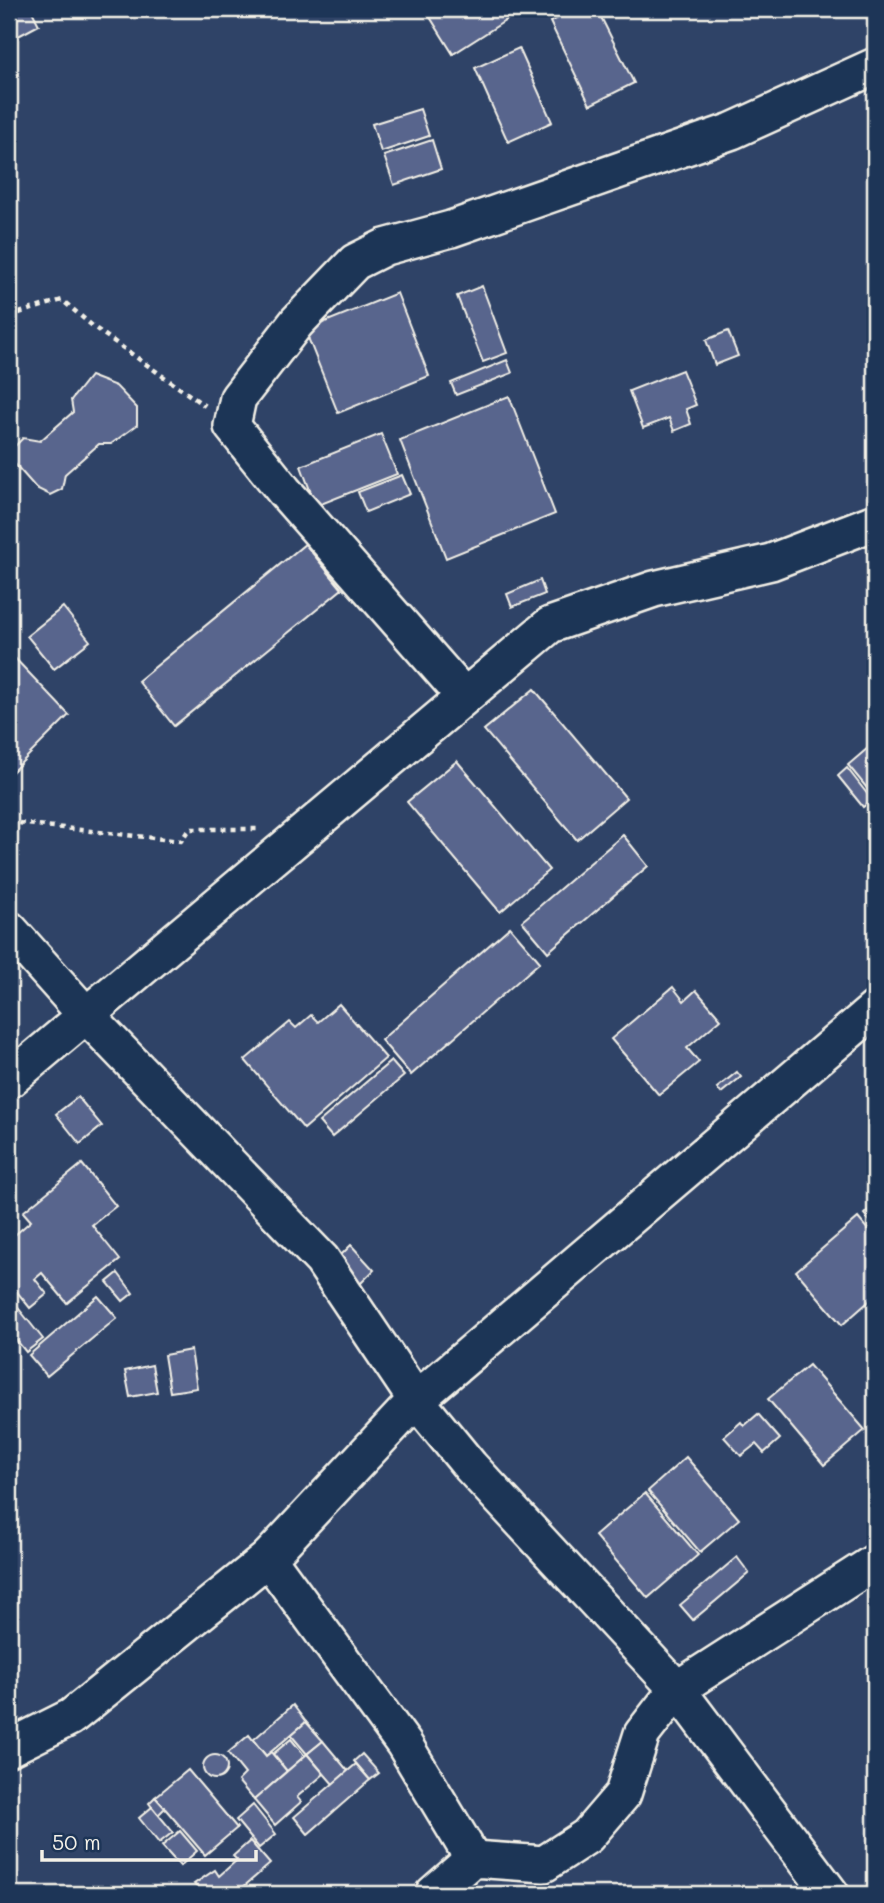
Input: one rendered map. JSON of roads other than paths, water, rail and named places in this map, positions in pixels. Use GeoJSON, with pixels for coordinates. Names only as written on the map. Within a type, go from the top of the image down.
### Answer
{"type":"FeatureCollection","features":[{"type":"Feature","properties":{"kind":"street"},"geometry":{"type":"LineString","coordinates":[[464,696],[284,491],[232,426],[238,398],[297,322],[355,262],[385,247],[450,229],[732,131],[875,66]]}},
{"type":"Feature","properties":{"kind":"street"},"geometry":{"type":"LineString","coordinates":[[9,1080],[550,625],[654,589],[771,562],[875,522]]}},
{"type":"Feature","properties":{"kind":"street"},"geometry":{"type":"LineString","coordinates":[[9,929],[85,1014],[322,1260],[416,1400],[470,1466],[677,1689],[831,1894]]}},
{"type":"Feature","properties":{"kind":"street"},"geometry":{"type":"LineString","coordinates":[[9,1748],[71,1717],[268,1558],[416,1400],[875,1009]]}},
{"type":"Feature","properties":{"kind":"street"},"geometry":{"type":"LineString","coordinates":[[268,1558],[404,1744],[474,1859]]}},
{"type":"Feature","properties":{"kind":"street"},"geometry":{"type":"LineString","coordinates":[[433,1894],[474,1859],[544,1864],[587,1836],[623,1794],[642,1734],[677,1689],[875,1562]]}}]}
